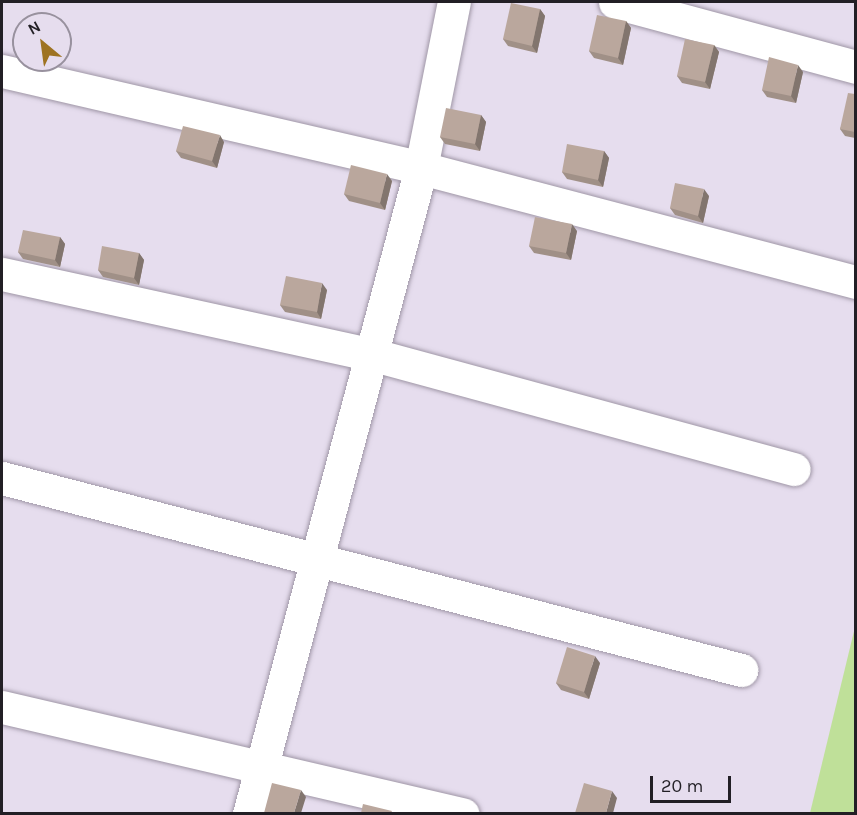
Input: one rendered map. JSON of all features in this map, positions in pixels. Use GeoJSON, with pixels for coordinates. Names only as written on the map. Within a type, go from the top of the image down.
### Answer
{"type":"FeatureCollection","features":[{"type":"Feature","properties":{"kind":"street"},"geometry":{"type":"LineString","coordinates":[[249,813],[314,558],[421,168],[454,2]]}},
{"type":"Feature","properties":{"kind":"street"},"geometry":{"type":"LineString","coordinates":[[615,2],[855,67]]}},
{"type":"Feature","properties":{"kind":"street"},"geometry":{"type":"LineString","coordinates":[[2,71],[421,168],[855,282]]}},
{"type":"Feature","properties":{"kind":"street"},"geometry":{"type":"LineString","coordinates":[[2,274],[370,354],[794,469]]}},
{"type":"Feature","properties":{"kind":"street"},"geometry":{"type":"LineString","coordinates":[[2,478],[741,669]]}},
{"type":"Feature","properties":{"kind":"street"},"geometry":{"type":"LineString","coordinates":[[2,707],[463,813]]}},
{"type":"Feature","properties":{"kind":"green space"},"geometry":{"type":"Polygon","coordinates":[[[855,627],[855,813],[810,813],[855,627]]]}},
{"type":"Feature","properties":{"kind":"building"},"geometry":{"type":"Polygon","coordinates":[[[511,3],[540,9],[532,46],[503,39],[511,3]]]}},
{"type":"Feature","properties":{"kind":"building"},"geometry":{"type":"Polygon","coordinates":[[[597,15],[626,21],[618,58],[589,51],[597,15]]]}},
{"type":"Feature","properties":{"kind":"building"},"geometry":{"type":"Polygon","coordinates":[[[685,39],[714,45],[705,82],[677,76],[685,39]]]}},
{"type":"Feature","properties":{"kind":"building"},"geometry":{"type":"Polygon","coordinates":[[[769,57],[798,65],[791,96],[762,90],[769,57]]]}},
{"type":"Feature","properties":{"kind":"building"},"geometry":{"type":"Polygon","coordinates":[[[848,93],[855,94],[855,132],[840,129],[848,93]]]}},
{"type":"Feature","properties":{"kind":"building"},"geometry":{"type":"Polygon","coordinates":[[[446,108],[481,115],[475,144],[440,137],[446,108]]]}},
{"type":"Feature","properties":{"kind":"building"},"geometry":{"type":"Polygon","coordinates":[[[183,126],[220,135],[212,161],[176,151],[183,126]]]}},
{"type":"Feature","properties":{"kind":"building"},"geometry":{"type":"Polygon","coordinates":[[[567,144],[604,151],[598,180],[562,172],[567,144]]]}},
{"type":"Feature","properties":{"kind":"building"},"geometry":{"type":"Polygon","coordinates":[[[351,165],[387,174],[380,203],[344,194],[351,165]]]}},
{"type":"Feature","properties":{"kind":"building"},"geometry":{"type":"Polygon","coordinates":[[[675,183],[704,189],[698,216],[670,208],[675,183]]]}},
{"type":"Feature","properties":{"kind":"building"},"geometry":{"type":"Polygon","coordinates":[[[535,217],[572,224],[566,253],[529,246],[535,217]]]}},
{"type":"Feature","properties":{"kind":"building"},"geometry":{"type":"Polygon","coordinates":[[[23,230],[60,237],[55,260],[18,252],[23,230]]]}},
{"type":"Feature","properties":{"kind":"building"},"geometry":{"type":"Polygon","coordinates":[[[102,246],[139,253],[134,278],[98,270],[102,246]]]}},
{"type":"Feature","properties":{"kind":"building"},"geometry":{"type":"Polygon","coordinates":[[[286,276],[322,283],[317,312],[280,305],[286,276]]]}},
{"type":"Feature","properties":{"kind":"building"},"geometry":{"type":"Polygon","coordinates":[[[567,647],[595,656],[584,692],[556,683],[567,647]]]}},
{"type":"Feature","properties":{"kind":"building"},"geometry":{"type":"Polygon","coordinates":[[[272,783],[301,790],[294,813],[264,813],[272,783]]]}},
{"type":"Feature","properties":{"kind":"building"},"geometry":{"type":"Polygon","coordinates":[[[584,783],[612,791],[606,813],[575,813],[584,783]]]}},
{"type":"Feature","properties":{"kind":"building"},"geometry":{"type":"Polygon","coordinates":[[[363,804],[392,811],[391,813],[361,813],[363,804]]]}}]}
